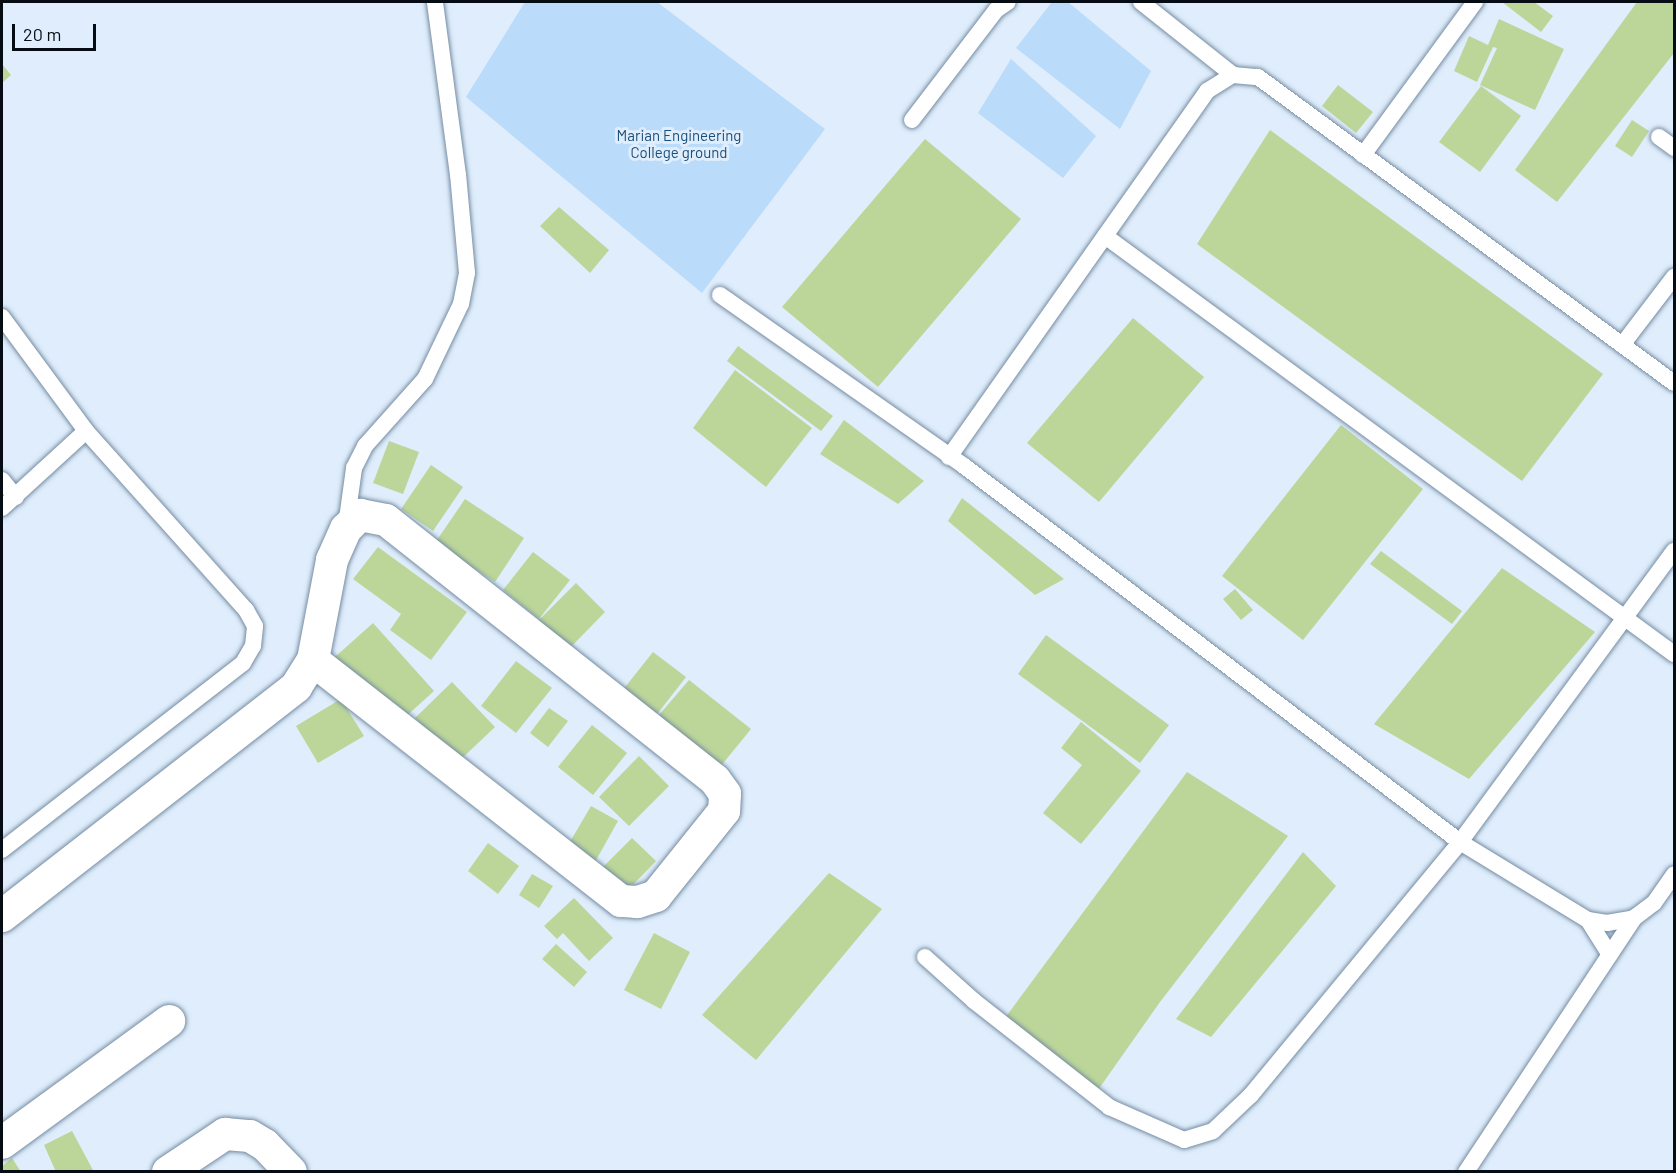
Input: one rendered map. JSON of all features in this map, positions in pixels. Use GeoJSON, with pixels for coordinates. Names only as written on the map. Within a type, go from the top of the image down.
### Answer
{"type":"FeatureCollection","features":[{"type":"Feature","properties":{"kind":"street"},"geometry":{"type":"LineString","coordinates":[[2,915],[296,687],[313,660],[332,560],[346,530],[360,515],[386,520],[715,780],[725,794],[724,811],[656,896],[638,902],[621,901],[313,660]]}},
{"type":"Feature","properties":{"kind":"street"},"geometry":{"type":"LineString","coordinates":[[2,1143],[169,1021]]}},
{"type":"Feature","properties":{"kind":"street"},"geometry":{"type":"LineString","coordinates":[[168,1172],[225,1134],[250,1136],[265,1145],[291,1172]]}},
{"type":"Feature","properties":{"kind":"lane"},"geometry":{"type":"LineString","coordinates":[[346,530],[354,468],[365,446],[425,379],[461,304],[467,273],[435,2]]}},
{"type":"Feature","properties":{"kind":"lane"},"geometry":{"type":"LineString","coordinates":[[912,120],[982,27],[1008,2]]}},
{"type":"Feature","properties":{"kind":"lane"},"geometry":{"type":"LineString","coordinates":[[1141,2],[1233,75],[1258,78],[1674,383]]}},
{"type":"Feature","properties":{"kind":"lane"},"geometry":{"type":"LineString","coordinates":[[1363,155],[1474,2]]}},
{"type":"Feature","properties":{"kind":"lane"},"geometry":{"type":"LineString","coordinates":[[949,457],[1207,91],[1233,75]]}},
{"type":"Feature","properties":{"kind":"lane"},"geometry":{"type":"LineString","coordinates":[[1659,137],[1674,148]]}},
{"type":"Feature","properties":{"kind":"lane"},"geometry":{"type":"LineString","coordinates":[[1105,236],[1674,654]]}},
{"type":"Feature","properties":{"kind":"lane"},"geometry":{"type":"LineString","coordinates":[[1622,345],[1674,277]]}},
{"type":"Feature","properties":{"kind":"lane"},"geometry":{"type":"LineString","coordinates":[[720,295],[949,457],[1460,842],[1588,920],[1607,923],[1634,918]]}},
{"type":"Feature","properties":{"kind":"lane"},"geometry":{"type":"LineString","coordinates":[[2,317],[86,431],[246,610],[255,626],[253,646],[243,663],[2,850]]}},
{"type":"Feature","properties":{"kind":"lane"},"geometry":{"type":"LineString","coordinates":[[2,508],[86,431]]}},
{"type":"Feature","properties":{"kind":"lane"},"geometry":{"type":"LineString","coordinates":[[2,480],[16,497]]}},
{"type":"Feature","properties":{"kind":"lane"},"geometry":{"type":"LineString","coordinates":[[925,957],[974,1001],[1109,1107],[1184,1140],[1213,1131],[1251,1095],[1460,842],[1674,551]]}},
{"type":"Feature","properties":{"kind":"lane"},"geometry":{"type":"LineString","coordinates":[[1466,1172],[1634,918],[1654,903],[1674,874]]}},
{"type":"Feature","properties":{"kind":"lane"},"geometry":{"type":"LineString","coordinates":[[1588,920],[1610,955]]}},
{"type":"Feature","properties":{"kind":"green space","name":"Marian Engineering College ground"},"geometry":{"type":"Polygon","coordinates":[[[525,2],[657,2],[825,129],[702,293],[466,97],[525,2]]]}},
{"type":"Feature","properties":{"kind":"green space"},"geometry":{"type":"Polygon","coordinates":[[[1052,2],[1068,2],[1151,71],[1120,129],[1016,48],[1052,2]]]}},
{"type":"Feature","properties":{"kind":"green space"},"geometry":{"type":"Polygon","coordinates":[[[1011,59],[1096,136],[1063,178],[978,113],[1011,59]]]}},
{"type":"Feature","properties":{"kind":"building"},"geometry":{"type":"Polygon","coordinates":[[[1502,2],[1534,2],[1553,16],[1541,32],[1502,2]]]}},
{"type":"Feature","properties":{"kind":"building"},"geometry":{"type":"Polygon","coordinates":[[[1637,2],[1674,2],[1674,53],[1557,202],[1515,170],[1637,2]]]}},
{"type":"Feature","properties":{"kind":"building"},"geometry":{"type":"Polygon","coordinates":[[[1499,19],[1564,49],[1535,110],[1480,85],[1497,48],[1493,47],[1477,82],[1454,71],[1469,36],[1488,45],[1499,19]]]}},
{"type":"Feature","properties":{"kind":"building"},"geometry":{"type":"Polygon","coordinates":[[[2,64],[11,75],[2,83],[2,64]]]}},
{"type":"Feature","properties":{"kind":"building"},"geometry":{"type":"Polygon","coordinates":[[[1338,85],[1373,112],[1356,133],[1322,106],[1338,85]]]}},
{"type":"Feature","properties":{"kind":"building"},"geometry":{"type":"Polygon","coordinates":[[[1481,86],[1521,116],[1480,172],[1439,142],[1481,86]]]}},
{"type":"Feature","properties":{"kind":"building"},"geometry":{"type":"Polygon","coordinates":[[[1632,120],[1649,131],[1632,157],[1615,146],[1632,120]]]}},
{"type":"Feature","properties":{"kind":"building"},"geometry":{"type":"Polygon","coordinates":[[[1270,130],[1603,374],[1522,481],[1197,244],[1270,130]]]}},
{"type":"Feature","properties":{"kind":"building"},"geometry":{"type":"Polygon","coordinates":[[[925,139],[1021,219],[878,387],[782,307],[925,139]]]}},
{"type":"Feature","properties":{"kind":"building"},"geometry":{"type":"Polygon","coordinates":[[[559,207],[609,250],[590,273],[540,226],[559,207]]]}},
{"type":"Feature","properties":{"kind":"building"},"geometry":{"type":"Polygon","coordinates":[[[1133,318],[1204,377],[1099,502],[1027,443],[1133,318]]]}},
{"type":"Feature","properties":{"kind":"building"},"geometry":{"type":"Polygon","coordinates":[[[738,346],[833,416],[821,431],[727,361],[738,346]]]}},
{"type":"Feature","properties":{"kind":"building"},"geometry":{"type":"Polygon","coordinates":[[[735,370],[812,428],[766,487],[693,428],[735,370]]]}},
{"type":"Feature","properties":{"kind":"building"},"geometry":{"type":"Polygon","coordinates":[[[844,420],[924,481],[898,504],[820,454],[844,420]]]}},
{"type":"Feature","properties":{"kind":"building"},"geometry":{"type":"Polygon","coordinates":[[[1341,425],[1423,489],[1303,640],[1222,576],[1341,425]]]}},
{"type":"Feature","properties":{"kind":"building"},"geometry":{"type":"Polygon","coordinates":[[[389,441],[419,452],[403,494],[373,483],[389,441]]]}},
{"type":"Feature","properties":{"kind":"building"},"geometry":{"type":"Polygon","coordinates":[[[431,465],[463,487],[433,531],[401,509],[431,465]]]}},
{"type":"Feature","properties":{"kind":"building"},"geometry":{"type":"Polygon","coordinates":[[[962,498],[1064,579],[1035,595],[948,521],[962,498]]]}},
{"type":"Feature","properties":{"kind":"building"},"geometry":{"type":"Polygon","coordinates":[[[465,499],[524,538],[495,582],[435,543],[465,499]]]}},
{"type":"Feature","properties":{"kind":"building"},"geometry":{"type":"Polygon","coordinates":[[[378,547],[467,612],[431,660],[390,630],[401,614],[353,579],[378,547]]]}},
{"type":"Feature","properties":{"kind":"building"},"geometry":{"type":"Polygon","coordinates":[[[1381,551],[1462,611],[1452,624],[1370,564],[1381,551]]]}},
{"type":"Feature","properties":{"kind":"building"},"geometry":{"type":"Polygon","coordinates":[[[533,552],[570,580],[539,619],[503,590],[533,552]]]}},
{"type":"Feature","properties":{"kind":"building"},"geometry":{"type":"Polygon","coordinates":[[[1502,568],[1595,632],[1469,779],[1374,724],[1502,568]]]}},
{"type":"Feature","properties":{"kind":"building"},"geometry":{"type":"Polygon","coordinates":[[[576,583],[605,612],[567,651],[537,622],[576,583]]]}},
{"type":"Feature","properties":{"kind":"building"},"geometry":{"type":"Polygon","coordinates":[[[1235,589],[1253,610],[1241,620],[1223,599],[1235,589]]]}},
{"type":"Feature","properties":{"kind":"building"},"geometry":{"type":"Polygon","coordinates":[[[373,623],[434,691],[402,720],[366,681],[361,686],[335,657],[373,623]]]}},
{"type":"Feature","properties":{"kind":"building"},"geometry":{"type":"Polygon","coordinates":[[[1046,635],[1169,725],[1140,763],[1018,674],[1046,635]]]}},
{"type":"Feature","properties":{"kind":"building"},"geometry":{"type":"Polygon","coordinates":[[[653,652],[686,677],[651,722],[618,696],[653,652]]]}},
{"type":"Feature","properties":{"kind":"building"},"geometry":{"type":"Polygon","coordinates":[[[516,661],[552,688],[516,733],[481,706],[516,661]]]}},
{"type":"Feature","properties":{"kind":"building"},"geometry":{"type":"Polygon","coordinates":[[[689,680],[751,729],[716,772],[653,722],[689,680]]]}},
{"type":"Feature","properties":{"kind":"building"},"geometry":{"type":"Polygon","coordinates":[[[452,682],[495,727],[458,762],[415,718],[452,682]]]}},
{"type":"Feature","properties":{"kind":"building"},"geometry":{"type":"Polygon","coordinates":[[[341,699],[364,736],[318,763],[296,726],[341,699]]]}},
{"type":"Feature","properties":{"kind":"building"},"geometry":{"type":"Polygon","coordinates":[[[549,708],[568,721],[548,747],[530,733],[549,708]]]}},
{"type":"Feature","properties":{"kind":"building"},"geometry":{"type":"Polygon","coordinates":[[[1081,722],[1141,771],[1081,844],[1043,813],[1082,765],[1061,748],[1081,722]]]}},
{"type":"Feature","properties":{"kind":"building"},"geometry":{"type":"Polygon","coordinates":[[[592,725],[627,753],[593,795],[558,767],[592,725]]]}},
{"type":"Feature","properties":{"kind":"building"},"geometry":{"type":"Polygon","coordinates":[[[639,756],[669,786],[629,826],[599,797],[639,756]]]}},
{"type":"Feature","properties":{"kind":"building"},"geometry":{"type":"Polygon","coordinates":[[[1187,772],[1288,836],[1160,1002],[1098,1090],[1002,1022],[1187,772]]]}},
{"type":"Feature","properties":{"kind":"building"},"geometry":{"type":"Polygon","coordinates":[[[591,806],[618,821],[595,862],[567,847],[591,806]]]}},
{"type":"Feature","properties":{"kind":"building"},"geometry":{"type":"Polygon","coordinates":[[[632,838],[656,861],[623,895],[598,872],[632,838]]]}},
{"type":"Feature","properties":{"kind":"building"},"geometry":{"type":"Polygon","coordinates":[[[488,843],[519,866],[498,894],[468,871],[488,843]]]}},
{"type":"Feature","properties":{"kind":"building"},"geometry":{"type":"Polygon","coordinates":[[[1303,852],[1336,886],[1211,1037],[1176,1019],[1303,852]]]}},
{"type":"Feature","properties":{"kind":"building"},"geometry":{"type":"Polygon","coordinates":[[[829,873],[882,909],[756,1060],[702,1015],[829,873]]]}},
{"type":"Feature","properties":{"kind":"building"},"geometry":{"type":"Polygon","coordinates":[[[532,874],[553,886],[539,908],[519,895],[532,874]]]}},
{"type":"Feature","properties":{"kind":"building"},"geometry":{"type":"Polygon","coordinates":[[[574,898],[613,938],[589,961],[563,933],[557,939],[544,926],[574,898]]]}},
{"type":"Feature","properties":{"kind":"building"},"geometry":{"type":"Polygon","coordinates":[[[654,933],[690,952],[661,1009],[624,990],[654,933]]]}},
{"type":"Feature","properties":{"kind":"building"},"geometry":{"type":"Polygon","coordinates":[[[556,944],[587,972],[574,987],[542,959],[556,944]]]}},
{"type":"Feature","properties":{"kind":"building"},"geometry":{"type":"Polygon","coordinates":[[[72,1131],[94,1172],[56,1172],[44,1145],[72,1131]]]}},
{"type":"Feature","properties":{"kind":"building"},"geometry":{"type":"Polygon","coordinates":[[[12,1158],[21,1172],[2,1172],[2,1166],[12,1158]]]}}]}
